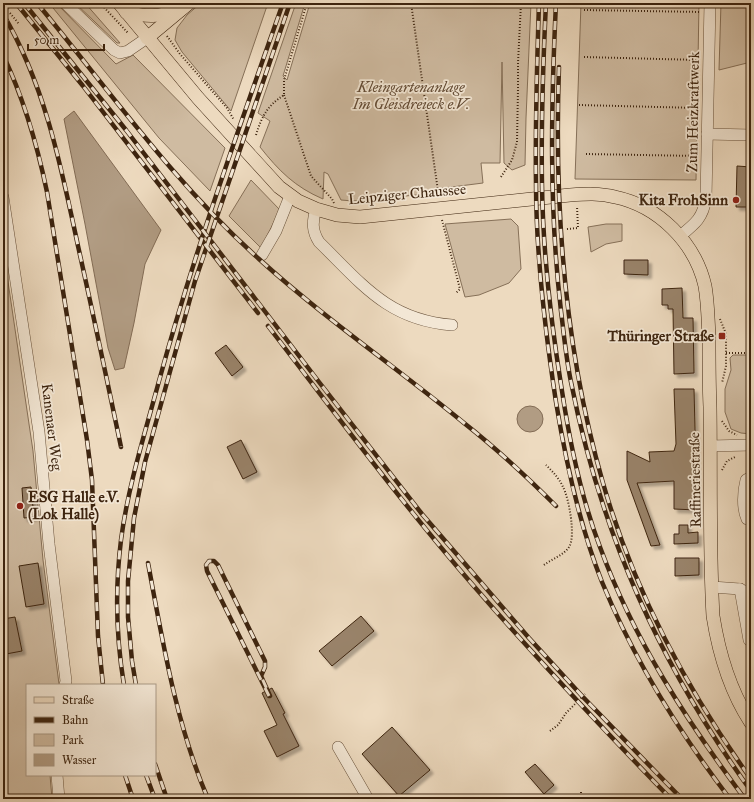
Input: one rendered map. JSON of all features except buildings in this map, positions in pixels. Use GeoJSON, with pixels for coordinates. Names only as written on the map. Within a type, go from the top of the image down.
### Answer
{"type":"FeatureCollection","features":[{"type":"Feature","properties":{"kind":"main road","name":"Leipziger Chaussee"},"geometry":{"type":"LineString","coordinates":[[122,7],[142,41],[198,98],[278,187],[290,196],[322,207],[337,215],[360,217],[570,194],[598,194],[614,196],[640,205],[667,223],[680,236]]}},
{"type":"Feature","properties":{"kind":"main road"},"geometry":{"type":"LineString","coordinates":[[122,7],[141,15],[155,16],[185,7]]}},
{"type":"Feature","properties":{"kind":"main road"},"geometry":{"type":"LineString","coordinates":[[142,41],[185,7]]}},
{"type":"Feature","properties":{"kind":"main road","name":"Raffineriestraße"},"geometry":{"type":"LineString","coordinates":[[680,236],[699,268],[704,284],[708,318],[713,616],[719,650],[731,686],[751,723]]}},
{"type":"Feature","properties":{"kind":"street"},"geometry":{"type":"LineString","coordinates":[[65,3],[120,54],[128,51],[142,41]]}},
{"type":"Feature","properties":{"kind":"street","name":"Zum Heizkraftwerk"},"geometry":{"type":"LineString","coordinates":[[680,236],[699,219],[704,208],[706,198],[710,3]]}},
{"type":"Feature","properties":{"kind":"street"},"geometry":{"type":"LineString","coordinates":[[707,134],[751,135]]}},
{"type":"Feature","properties":{"kind":"street"},"geometry":{"type":"LineString","coordinates":[[262,255],[274,237],[290,196]]}},
{"type":"Feature","properties":{"kind":"street","name":"Kanenaer Weg"},"geometry":{"type":"LineString","coordinates":[[3,197],[4,214],[39,432],[49,544],[65,684]]}},
{"type":"Feature","properties":{"kind":"street"},"geometry":{"type":"LineString","coordinates":[[322,207],[313,223],[319,242],[368,290],[401,313],[423,321],[452,325]]}},
{"type":"Feature","properties":{"kind":"street"},"geometry":{"type":"LineString","coordinates":[[710,446],[751,445]]}},
{"type":"Feature","properties":{"kind":"street"},"geometry":{"type":"LineString","coordinates":[[751,477],[746,480],[744,486],[744,514],[747,519],[751,520]]}},
{"type":"Feature","properties":{"kind":"street"},"geometry":{"type":"LineString","coordinates":[[712,587],[746,589],[744,605],[749,640]]}},
{"type":"Feature","properties":{"kind":"street"},"geometry":{"type":"LineString","coordinates":[[338,747],[368,799]]}},
{"type":"Feature","properties":{"kind":"street"},"geometry":{"type":"LineString","coordinates":[[57,776],[59,799]]}},
{"type":"Feature","properties":{"kind":"path"},"geometry":{"type":"LineString","coordinates":[[100,3],[142,41]]}},
{"type":"Feature","properties":{"kind":"path"},"geometry":{"type":"LineString","coordinates":[[307,3],[284,80],[284,95],[311,176],[332,199],[334,206],[322,207]]}},
{"type":"Feature","properties":{"kind":"path"},"geometry":{"type":"LineString","coordinates":[[411,3],[439,200]]}},
{"type":"Feature","properties":{"kind":"path"},"geometry":{"type":"LineString","coordinates":[[501,177],[512,160],[517,142],[518,63],[521,3]]}},
{"type":"Feature","properties":{"kind":"path"},"geometry":{"type":"LineString","coordinates":[[6,6],[19,24]]}},
{"type":"Feature","properties":{"kind":"path"},"geometry":{"type":"LineString","coordinates":[[584,10],[703,12]]}},
{"type":"Feature","properties":{"kind":"path"},"geometry":{"type":"LineString","coordinates":[[160,27],[180,54],[227,108],[236,124]]}},
{"type":"Feature","properties":{"kind":"path"},"geometry":{"type":"LineString","coordinates":[[584,58],[702,60]]}},
{"type":"Feature","properties":{"kind":"path"},"geometry":{"type":"LineString","coordinates":[[256,135],[263,115],[274,102],[284,95]]}},
{"type":"Feature","properties":{"kind":"path"},"geometry":{"type":"LineString","coordinates":[[579,105],[701,108]]}},
{"type":"Feature","properties":{"kind":"path"},"geometry":{"type":"LineString","coordinates":[[586,154],[700,156]]}},
{"type":"Feature","properties":{"kind":"path"},"geometry":{"type":"LineString","coordinates":[[567,229],[578,228],[577,202]]}},
{"type":"Feature","properties":{"kind":"path"},"geometry":{"type":"LineString","coordinates":[[441,217],[460,290],[456,293]]}},
{"type":"Feature","properties":{"kind":"path"},"geometry":{"type":"LineString","coordinates":[[726,353],[751,353]]}},
{"type":"Feature","properties":{"kind":"path"},"geometry":{"type":"LineString","coordinates":[[722,472],[727,462],[738,456]]}},
{"type":"Feature","properties":{"kind":"path"},"geometry":{"type":"LineString","coordinates":[[544,565],[570,547],[572,536],[564,488],[556,475],[546,465]]}},
{"type":"Feature","properties":{"kind":"path"},"geometry":{"type":"LineString","coordinates":[[550,730],[558,725],[566,713],[585,694]]}},
{"type":"Feature","properties":{"kind":"path"},"geometry":{"type":"LineString","coordinates":[[581,792],[582,799]]}},
{"type":"Feature","properties":{"kind":"green space"},"geometry":{"type":"Polygon","coordinates":[[[49,3],[56,3],[116,64],[133,55],[225,148],[210,191],[159,138],[49,3]]]}},
{"type":"Feature","properties":{"kind":"green space"},"geometry":{"type":"Polygon","coordinates":[[[75,3],[85,3],[120,43],[117,43],[75,3]]]}},
{"type":"Feature","properties":{"kind":"green space"},"geometry":{"type":"Polygon","coordinates":[[[201,3],[268,3],[231,111],[182,52],[175,40],[177,28],[187,15],[201,3]]]}},
{"type":"Feature","properties":{"kind":"green space","name":"Kleingartenanlage Im Gleisdreieck e.V."},"geometry":{"type":"Polygon","coordinates":[[[296,3],[305,3],[283,76],[287,80],[310,3],[531,3],[525,165],[512,170],[504,163],[502,62],[500,163],[481,163],[483,183],[436,189],[437,193],[353,201],[341,200],[328,174],[324,172],[323,199],[296,184],[274,164],[260,147],[270,121],[258,113],[296,3]]]}},
{"type":"Feature","properties":{"kind":"green space"},"geometry":{"type":"Polygon","coordinates":[[[581,3],[699,3],[696,180],[575,179],[581,3]]]}},
{"type":"Feature","properties":{"kind":"green space"},"geometry":{"type":"Polygon","coordinates":[[[721,3],[751,3],[751,62],[719,70],[721,3]]]}},
{"type":"Feature","properties":{"kind":"green space"},"geometry":{"type":"Polygon","coordinates":[[[251,180],[280,210],[261,248],[229,216],[251,180]]]}},
{"type":"Feature","properties":{"kind":"green space"},"geometry":{"type":"Polygon","coordinates":[[[511,219],[518,226],[521,269],[509,283],[479,295],[465,297],[445,224],[511,219]]]}},
{"type":"Feature","properties":{"kind":"green space"},"geometry":{"type":"Polygon","coordinates":[[[606,224],[622,224],[622,241],[606,244],[591,252],[588,227],[606,224]]]}},
{"type":"Feature","properties":{"kind":"green space","name":"ESG Halle e.V. (Lok Halle)"},"geometry":{"type":"Polygon","coordinates":[[[7,275],[33,451],[43,560],[59,684],[26,684],[26,776],[50,776],[52,799],[3,799],[3,276],[7,275]]]}},
{"type":"Feature","properties":{"kind":"green space"},"geometry":{"type":"Polygon","coordinates":[[[733,355],[751,355],[751,434],[741,433],[731,429],[725,412],[725,389],[731,370],[730,358],[733,355]]]}},
{"type":"Feature","properties":{"kind":"water"},"geometry":{"type":"Polygon","coordinates":[[[74,111],[161,230],[145,264],[124,368],[115,370],[108,348],[64,119],[74,111]]]}},
{"type":"Feature","properties":{"kind":"water"},"geometry":{"type":"Polygon","coordinates":[[[530,406],[539,410],[543,419],[539,428],[530,432],[521,428],[517,419],[521,410],[530,406]]]}},
{"type":"Feature","properties":{"kind":"railway"},"geometry":{"type":"LineString","coordinates":[[16,3],[83,86],[258,313]]}},
{"type":"Feature","properties":{"kind":"railway"},"geometry":{"type":"LineString","coordinates":[[24,3],[126,130],[422,514],[529,638],[583,697],[682,799]]}},
{"type":"Feature","properties":{"kind":"railway"},"geometry":{"type":"LineString","coordinates":[[37,3],[170,168],[228,230],[309,302],[438,402],[488,443],[556,506]]}},
{"type":"Feature","properties":{"kind":"railway"},"geometry":{"type":"LineString","coordinates":[[124,684],[119,649],[117,594],[121,540],[132,480],[187,286],[283,3]]}},
{"type":"Feature","properties":{"kind":"railway"},"geometry":{"type":"LineString","coordinates":[[136,684],[128,617],[128,581],[134,518],[145,462],[195,281],[290,3]]}},
{"type":"Feature","properties":{"kind":"railway"},"geometry":{"type":"LineString","coordinates":[[539,3],[536,94],[536,211],[539,266],[548,348],[556,402],[574,493],[602,582],[628,639],[659,695],[693,748],[730,799]]}},
{"type":"Feature","properties":{"kind":"railway"},"geometry":{"type":"LineString","coordinates":[[546,3],[542,94],[543,211],[546,263],[554,340],[562,391],[582,490],[600,547],[645,647],[682,709],[745,799]]}},
{"type":"Feature","properties":{"kind":"railway"},"geometry":{"type":"LineString","coordinates":[[556,3],[552,119],[554,234],[566,355],[584,438],[599,492],[617,545],[638,596],[662,646],[689,695],[718,743],[751,791]]}},
{"type":"Feature","properties":{"kind":"railway"},"geometry":{"type":"LineString","coordinates":[[3,14],[18,41],[30,69],[41,98],[58,156],[95,321],[121,447]]}},
{"type":"Feature","properties":{"kind":"railway"},"geometry":{"type":"LineString","coordinates":[[3,55],[11,72],[29,122],[47,192],[87,440],[92,480],[98,636],[103,684]]}},
{"type":"Feature","properties":{"kind":"railway"},"geometry":{"type":"LineString","coordinates":[[559,67],[558,172],[564,277],[579,381],[603,483],[615,522],[630,561],[664,637],[705,710],[751,779]]}},
{"type":"Feature","properties":{"kind":"railway"},"geometry":{"type":"LineString","coordinates":[[268,326],[393,489],[445,553],[570,693],[671,799]]}},
{"type":"Feature","properties":{"kind":"railway"},"geometry":{"type":"LineString","coordinates":[[269,696],[207,571],[206,565],[209,561],[214,561],[218,565],[265,661],[265,667],[261,676],[270,696]]}},
{"type":"Feature","properties":{"kind":"railway"},"geometry":{"type":"LineString","coordinates":[[148,563],[165,653],[179,712],[187,742],[208,799]]}},
{"type":"Feature","properties":{"kind":"railway"},"geometry":{"type":"LineString","coordinates":[[156,767],[167,799]]}},
{"type":"Feature","properties":{"kind":"railway"},"geometry":{"type":"LineString","coordinates":[[125,776],[133,799]]}},
{"type":"Feature","properties":{"kind":"railway"},"geometry":{"type":"LineString","coordinates":[[146,776],[155,799]]}},
{"type":"Feature","properties":{"kind":"place","name":"Kita FrohSinn"},"geometry":{"type":"Point","coordinates":[736,200]}},
{"type":"Feature","properties":{"kind":"place","name":"Thüringer Straße"},"geometry":{"type":"Point","coordinates":[722,336]}},
{"type":"Feature","properties":{"kind":"place","name":"ESG Halle e.V. (Lok Halle)"},"geometry":{"type":"Point","coordinates":[20,506]}}]}
